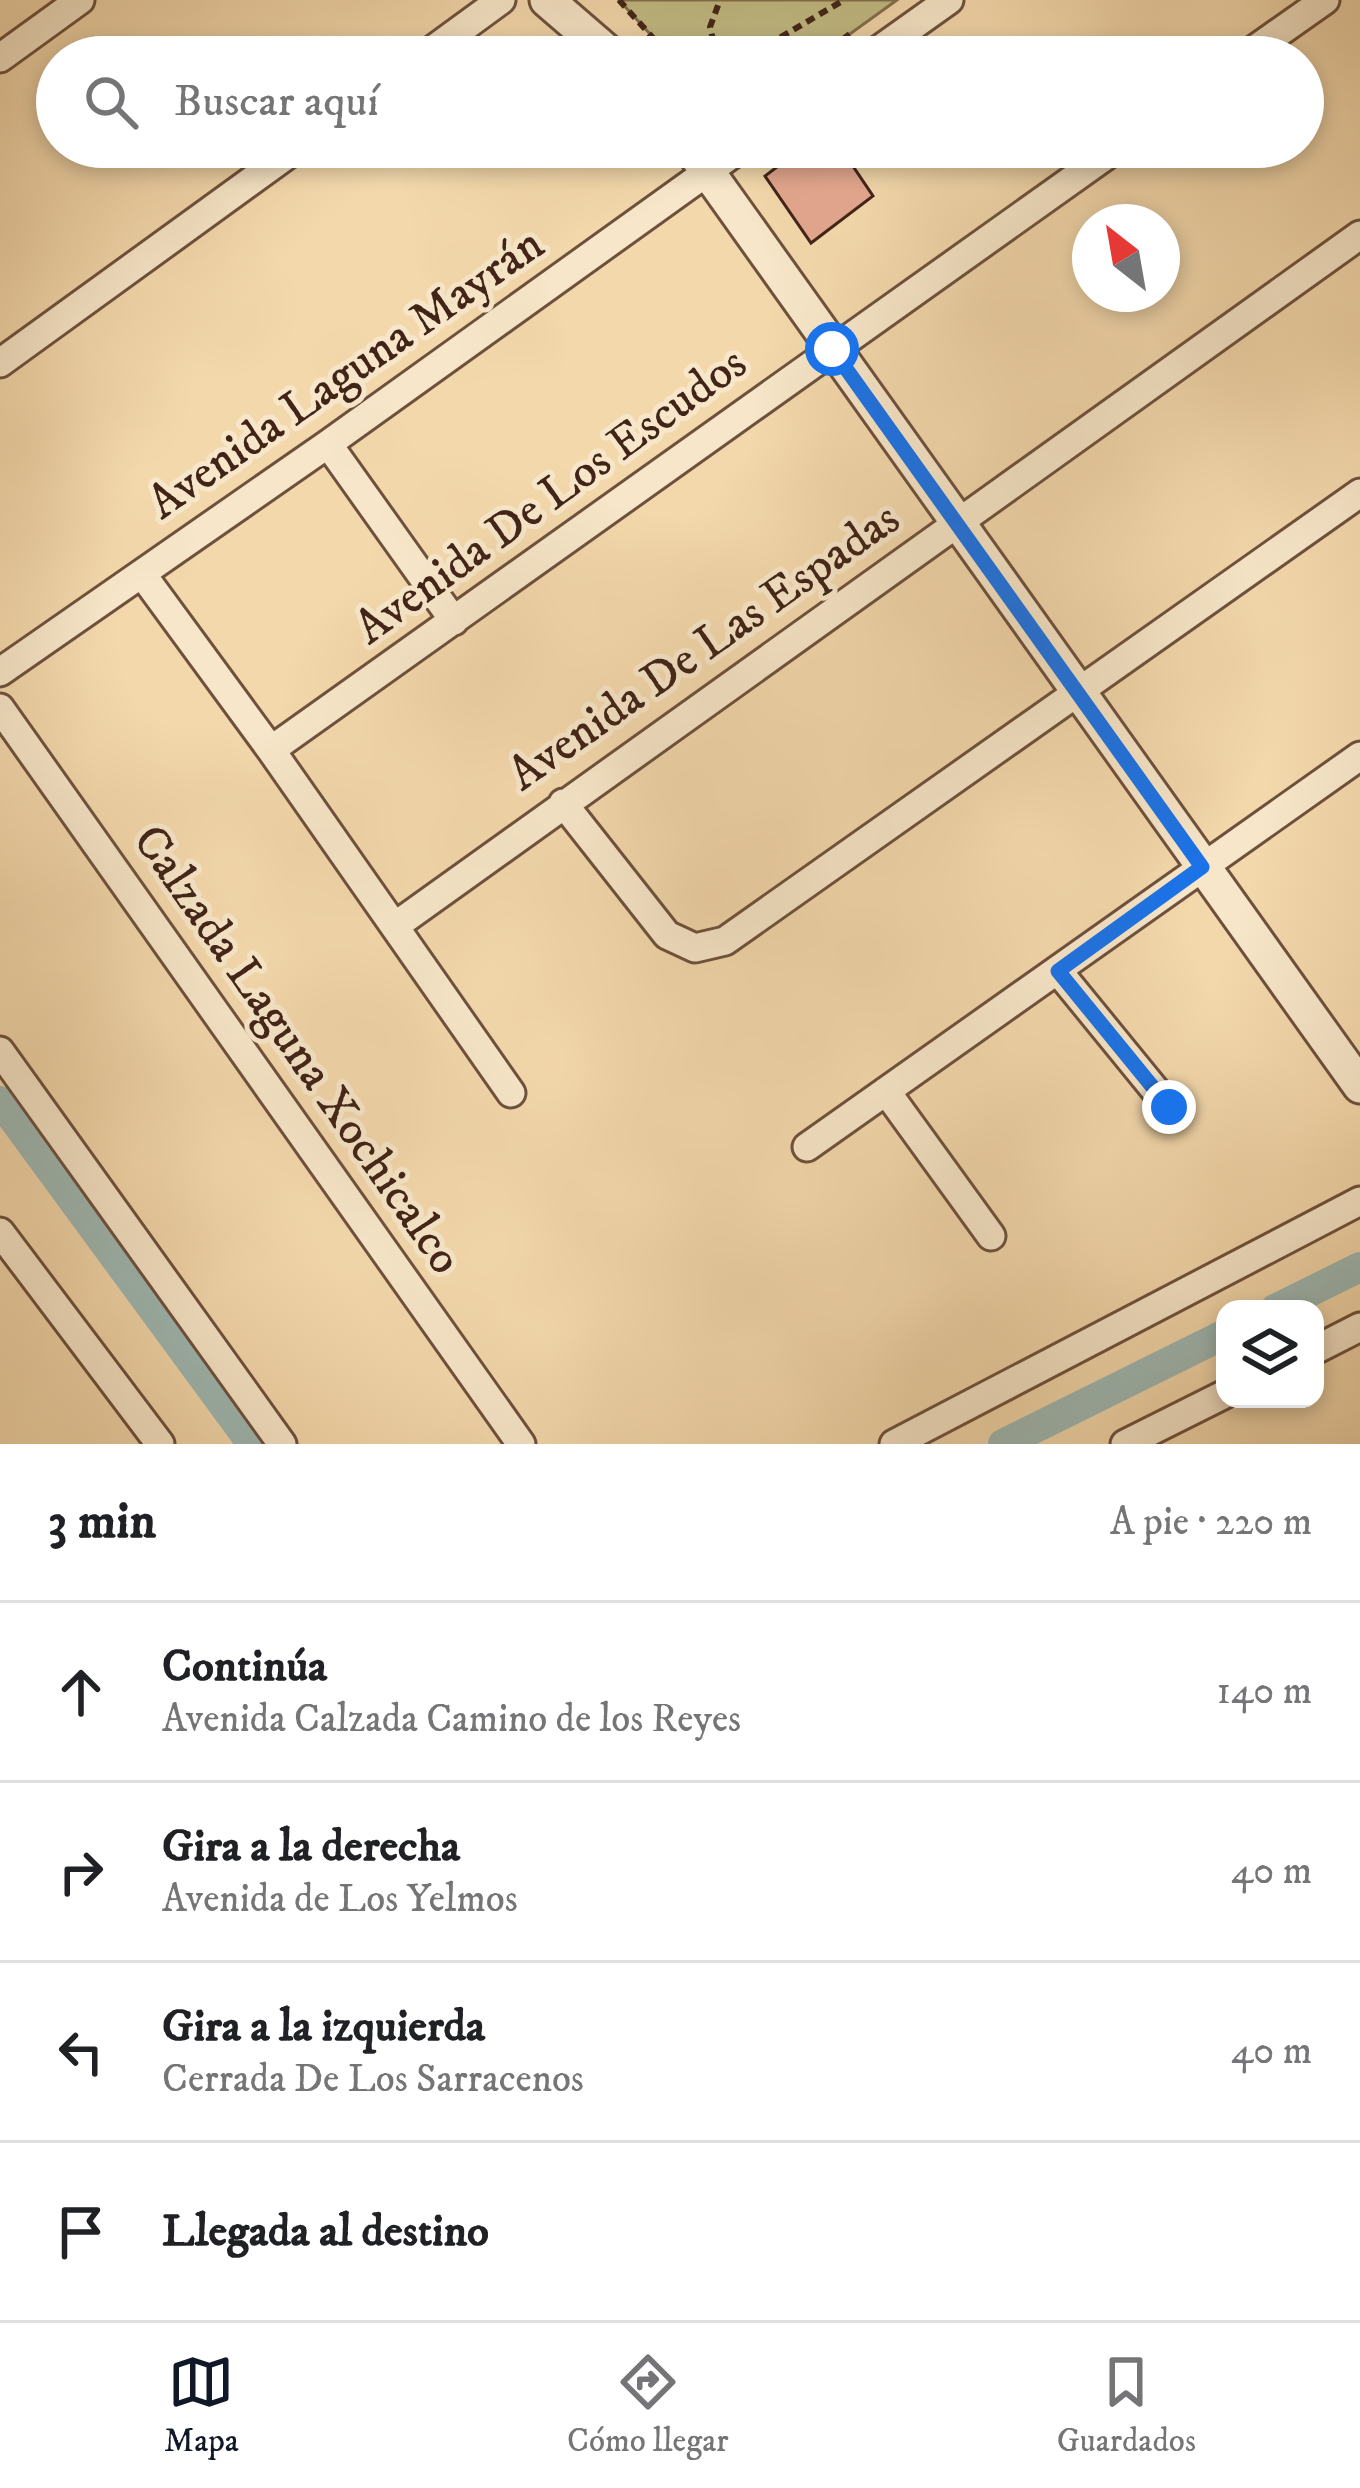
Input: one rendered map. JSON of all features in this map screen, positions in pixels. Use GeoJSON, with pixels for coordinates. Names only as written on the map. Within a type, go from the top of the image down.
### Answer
{"type":"FeatureCollection","features":[{"type":"Feature","properties":{"kind":"street"},"geometry":{"type":"LineString","coordinates":[[0,58],[80,0]]}},
{"type":"Feature","properties":{"kind":"street"},"geometry":{"type":"LineString","coordinates":[[452,36],[501,0]]}},
{"type":"Feature","properties":{"kind":"street"},"geometry":{"type":"LineString","coordinates":[[547,0],[589,36]]}},
{"type":"Feature","properties":{"kind":"street"},"geometry":{"type":"LineString","coordinates":[[898,36],[949,0]]}},
{"type":"Feature","properties":{"kind":"street"},"geometry":{"type":"LineString","coordinates":[[1273,36],[1324,0]]}},
{"type":"Feature","properties":{"kind":"street"},"geometry":{"type":"LineString","coordinates":[[0,363],[269,168]]}},
{"type":"Feature","properties":{"kind":"street","name":"Avenida Laguna Mayrán"},"geometry":{"type":"LineString","coordinates":[[0,672],[328,444],[686,168]]}},
{"type":"Feature","properties":{"kind":"street"},"geometry":{"type":"LineString","coordinates":[[704,168],[1360,1085]]}},
{"type":"Feature","properties":{"kind":"street","name":"Avenida De Los Escudos"},"geometry":{"type":"LineString","coordinates":[[271,750],[1088,168]]}},
{"type":"Feature","properties":{"kind":"street","name":"Avenida De Las Espadas"},"geometry":{"type":"LineString","coordinates":[[395,926],[1360,235]]}},
{"type":"Feature","properties":{"kind":"street"},"geometry":{"type":"LineString","coordinates":[[328,444],[454,621]]}},
{"type":"Feature","properties":{"kind":"street"},"geometry":{"type":"LineString","coordinates":[[562,802],[667,935],[695,948],[725,941],[1360,493]]}},
{"type":"Feature","properties":{"kind":"street"},"geometry":{"type":"LineString","coordinates":[[142,574],[512,1093]]}},
{"type":"Feature","properties":{"kind":"street","name":"Calzada Laguna Xochicalco"},"geometry":{"type":"LineString","coordinates":[[0,708],[521,1444]]}},
{"type":"Feature","properties":{"kind":"street"},"geometry":{"type":"LineString","coordinates":[[807,1148],[1202,867],[1355,771]]}},
{"type":"Feature","properties":{"kind":"street"},"geometry":{"type":"LineString","coordinates":[[1058,971],[1169,1107]]}},
{"type":"Feature","properties":{"kind":"street"},"geometry":{"type":"LineString","coordinates":[[0,1051],[282,1444]]}},
{"type":"Feature","properties":{"kind":"street"},"geometry":{"type":"LineString","coordinates":[[886,1091],[991,1237]]}},
{"type":"Feature","properties":{"kind":"street"},"geometry":{"type":"LineString","coordinates":[[894,1444],[1360,1201]]}},
{"type":"Feature","properties":{"kind":"street"},"geometry":{"type":"LineString","coordinates":[[0,1232],[160,1444]]}},
{"type":"Feature","properties":{"kind":"street"},"geometry":{"type":"LineString","coordinates":[[1324,1345],[1360,1327]]}},
{"type":"Feature","properties":{"kind":"street"},"geometry":{"type":"LineString","coordinates":[[1125,1444],[1216,1398]]}},
{"type":"Feature","properties":{"kind":"path"},"geometry":{"type":"LineString","coordinates":[[619,0],[651,36]]}},
{"type":"Feature","properties":{"kind":"path"},"geometry":{"type":"LineString","coordinates":[[712,36],[710,27],[720,0]]}},
{"type":"Feature","properties":{"kind":"path"},"geometry":{"type":"LineString","coordinates":[[783,36],[844,0]]}},
{"type":"Feature","properties":{"kind":"shaded area"},"geometry":{"type":"Polygon","coordinates":[[[619,0],[897,0],[847,36],[652,36],[619,0]]]}},
{"type":"Feature","properties":{"kind":"building"},"geometry":{"type":"Polygon","coordinates":[[[775,168],[854,168],[873,196],[811,243],[765,176],[775,168]]]}},
{"type":"Feature","properties":{"kind":"waterway"},"geometry":{"type":"LineString","coordinates":[[0,1101],[252,1444]]}},
{"type":"Feature","properties":{"kind":"waterway"},"geometry":{"type":"LineString","coordinates":[[1293,1300],[1360,1267]]}},
{"type":"Feature","properties":{"kind":"waterway"},"geometry":{"type":"LineString","coordinates":[[1003,1444],[1216,1338]]}},
{"type":"Feature","properties":{"kind":"route"},"geometry":{"type":"LineString","coordinates":[[832,349],[1202,867],[1058,971],[1169,1107]]}}]}
